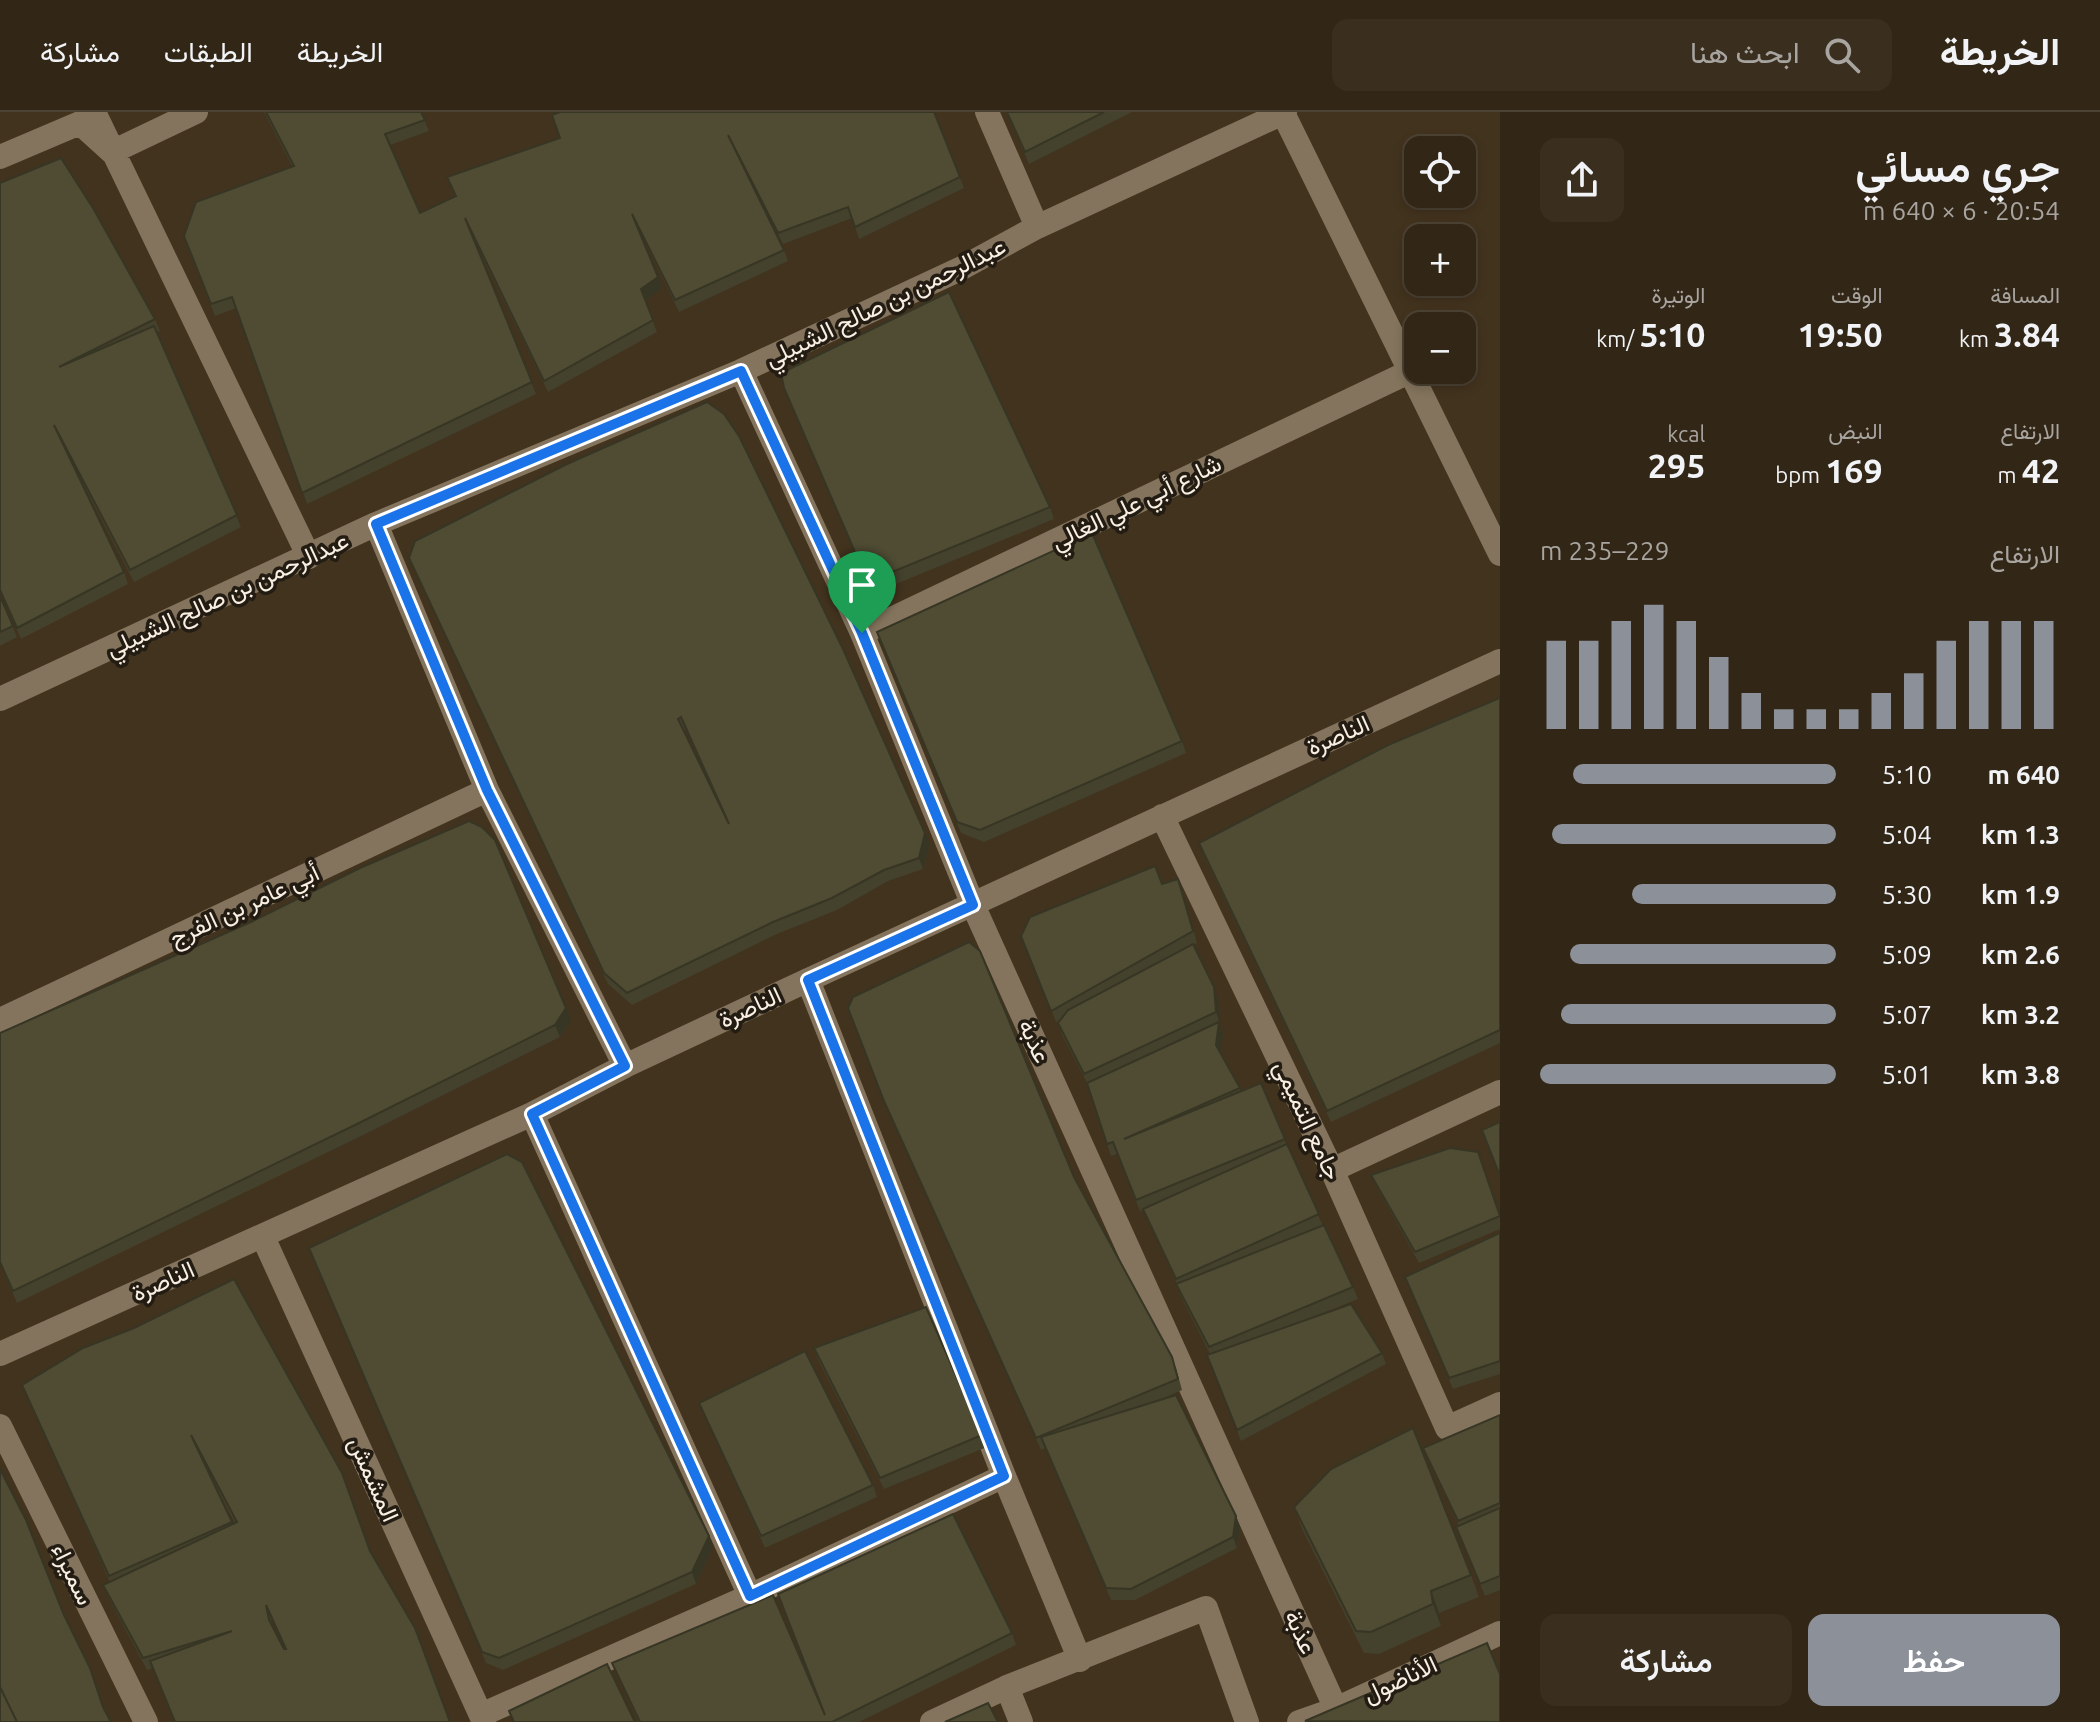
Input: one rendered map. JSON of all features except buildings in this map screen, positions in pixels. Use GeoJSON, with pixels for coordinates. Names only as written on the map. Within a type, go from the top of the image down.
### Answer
{"type":"FeatureCollection","features":[{"type":"Feature","properties":{"kind":"street"},"geometry":{"type":"LineString","coordinates":[[94,112],[309,557]]}},
{"type":"Feature","properties":{"kind":"street"},"geometry":{"type":"LineString","coordinates":[[112,152],[196,112]]}},
{"type":"Feature","properties":{"kind":"street"},"geometry":{"type":"LineString","coordinates":[[987,112],[1037,227]]}},
{"type":"Feature","properties":{"kind":"street"},"geometry":{"type":"LineString","coordinates":[[1284,112],[1404,357]]}},
{"type":"Feature","properties":{"kind":"street","name":"عبدالرحمن بن صالح الشبيلي"},"geometry":{"type":"LineString","coordinates":[[0,699],[376,524],[741,371],[960,269],[1037,227],[1284,112]]}},
{"type":"Feature","properties":{"kind":"street"},"geometry":{"type":"LineString","coordinates":[[0,157],[80,123],[112,152]]}},
{"type":"Feature","properties":{"kind":"street","name":"عذبة"},"geometry":{"type":"LineString","coordinates":[[741,371],[862,633],[973,905],[1336,1709]]}},
{"type":"Feature","properties":{"kind":"street","name":"شارع أبي علي الغالي"},"geometry":{"type":"LineString","coordinates":[[862,633],[1404,374]]}},
{"type":"Feature","properties":{"kind":"street"},"geometry":{"type":"LineString","coordinates":[[1417,384],[1500,554]]}},
{"type":"Feature","properties":{"kind":"street"},"geometry":{"type":"LineString","coordinates":[[376,524],[487,790],[625,1066]]}},
{"type":"Feature","properties":{"kind":"street","name":"الناصرة"},"geometry":{"type":"LineString","coordinates":[[0,1354],[532,1114],[625,1066],[808,980],[1500,661]]}},
{"type":"Feature","properties":{"kind":"street","name":"أبي عامر بن الفرج"},"geometry":{"type":"LineString","coordinates":[[0,1020],[487,790]]}},
{"type":"Feature","properties":{"kind":"street","name":"جامع التميمي"},"geometry":{"type":"LineString","coordinates":[[1162,816],[1332,1170],[1447,1428],[1500,1404]]}},
{"type":"Feature","properties":{"kind":"street"},"geometry":{"type":"LineString","coordinates":[[808,980],[1080,1660]]}},
{"type":"Feature","properties":{"kind":"street"},"geometry":{"type":"LineString","coordinates":[[1332,1170],[1500,1092]]}},
{"type":"Feature","properties":{"kind":"street"},"geometry":{"type":"LineString","coordinates":[[532,1114],[750,1596]]}},
{"type":"Feature","properties":{"kind":"street","name":"المشمش"},"geometry":{"type":"LineString","coordinates":[[263,1237],[482,1719]]}},
{"type":"Feature","properties":{"kind":"street","name":"سميراء"},"geometry":{"type":"LineString","coordinates":[[0,1426],[146,1722]]}},
{"type":"Feature","properties":{"kind":"street"},"geometry":{"type":"LineString","coordinates":[[482,1719],[1004,1476]]}},
{"type":"Feature","properties":{"kind":"street"},"geometry":{"type":"LineString","coordinates":[[932,1722],[1007,1687],[1206,1608],[1247,1722]]}},
{"type":"Feature","properties":{"kind":"street","name":"الأناضول"},"geometry":{"type":"LineString","coordinates":[[1299,1722],[1336,1709],[1500,1633]]}},
{"type":"Feature","properties":{"kind":"street"},"geometry":{"type":"LineString","coordinates":[[1007,1687],[1021,1722]]}},
{"type":"Feature","properties":{"kind":"route"},"geometry":{"type":"LineString","coordinates":[[741,371],[862,633],[973,905],[808,980],[1004,1476],[750,1596],[532,1114],[625,1066],[487,790],[376,524],[741,371]]}}]}
